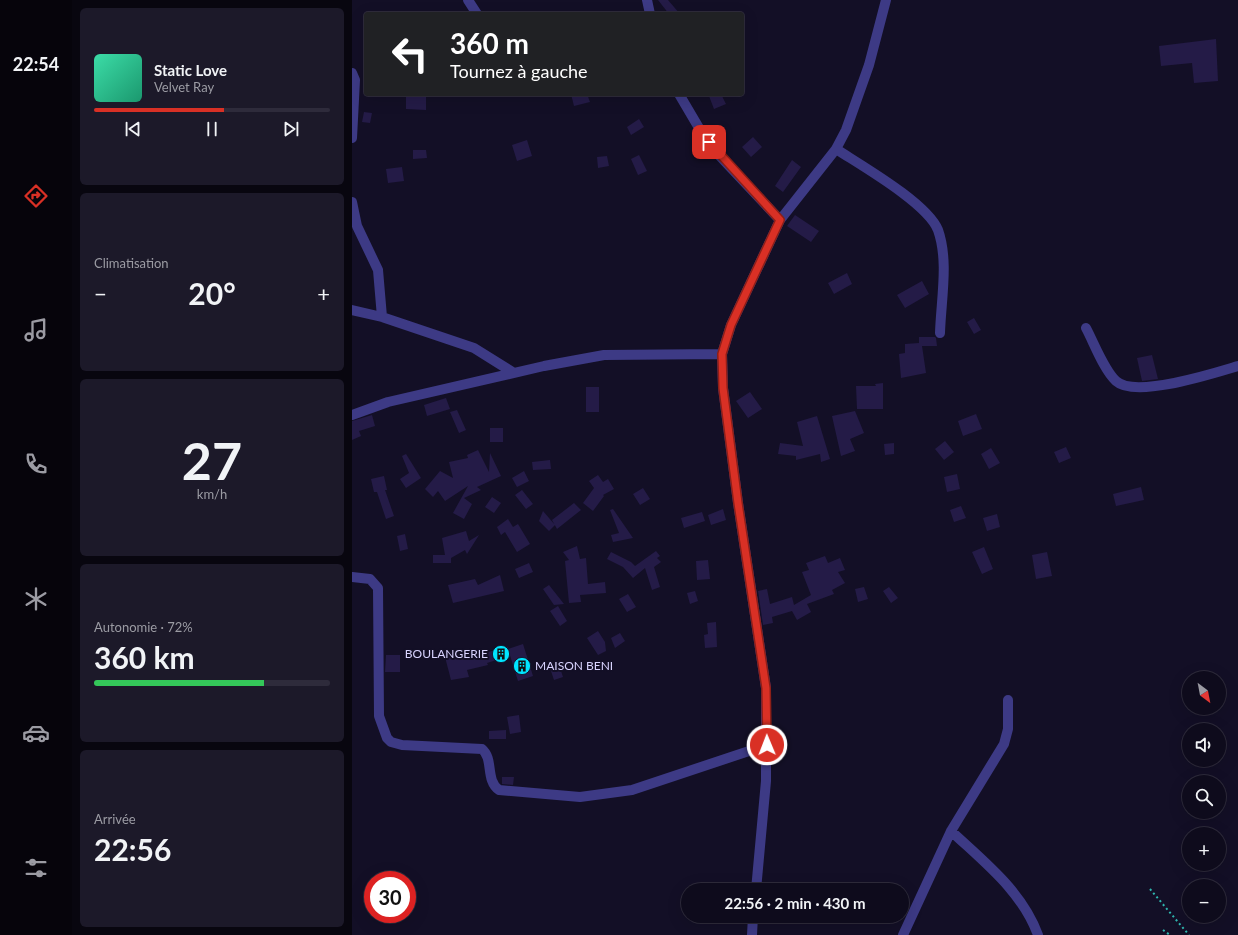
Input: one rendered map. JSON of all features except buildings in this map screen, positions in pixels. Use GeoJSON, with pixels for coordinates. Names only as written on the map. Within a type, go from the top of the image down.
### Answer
{"type":"FeatureCollection","features":[{"type":"Feature","properties":{"kind":"street"},"geometry":{"type":"LineString","coordinates":[[468,0],[476,12]]}},
{"type":"Feature","properties":{"kind":"street"},"geometry":{"type":"LineString","coordinates":[[647,0],[650,12]]}},
{"type":"Feature","properties":{"kind":"street"},"geometry":{"type":"LineString","coordinates":[[757,883],[766,781],[766,688],[738,503],[723,388],[722,354],[731,325],[780,220],[836,149],[846,130],[860,95],[886,0]]}},
{"type":"Feature","properties":{"kind":"street"},"geometry":{"type":"LineString","coordinates":[[352,73],[355,80],[352,138]]}},
{"type":"Feature","properties":{"kind":"street"},"geometry":{"type":"LineString","coordinates":[[680,96],[699,128],[718,154],[780,220]]}},
{"type":"Feature","properties":{"kind":"street"},"geometry":{"type":"LineString","coordinates":[[836,149],[909,198],[928,215],[937,229],[944,262],[940,332]]}},
{"type":"Feature","properties":{"kind":"street"},"geometry":{"type":"LineString","coordinates":[[352,202],[357,226],[378,270],[382,317]]}},
{"type":"Feature","properties":{"kind":"street"},"geometry":{"type":"LineString","coordinates":[[352,310],[382,317],[474,348],[514,373]]}},
{"type":"Feature","properties":{"kind":"street"},"geometry":{"type":"LineString","coordinates":[[1086,328],[1107,369],[1116,381],[1125,386],[1148,388],[1194,379],[1238,366]]}},
{"type":"Feature","properties":{"kind":"street"},"geometry":{"type":"LineString","coordinates":[[352,415],[388,402],[514,373],[604,355],[722,354]]}},
{"type":"Feature","properties":{"kind":"street"},"geometry":{"type":"LineString","coordinates":[[352,576],[370,579],[378,588],[379,716],[387,738],[391,742],[402,745],[482,749],[488,756],[492,782],[499,790],[580,797],[632,790],[767,745]]}},
{"type":"Feature","properties":{"kind":"street"},"geometry":{"type":"LineString","coordinates":[[903,935],[951,831],[1004,744],[1008,729],[1008,700]]}},
{"type":"Feature","properties":{"kind":"street"},"geometry":{"type":"LineString","coordinates":[[951,831],[1004,881],[1016,895],[1028,914],[1038,935]]}},
{"type":"Feature","properties":{"kind":"street"},"geometry":{"type":"LineString","coordinates":[[752,935],[753,923]]}},
{"type":"Feature","properties":{"kind":"path"},"geometry":{"type":"LineString","coordinates":[[1150,889],[1189,935]]}},
{"type":"Feature","properties":{"kind":"path"},"geometry":{"type":"LineString","coordinates":[[1163,930],[1170,935]]}},
{"type":"Feature","properties":{"kind":"place","name":"BOULANGERIE"},"geometry":{"type":"Point","coordinates":[501,654]}},
{"type":"Feature","properties":{"kind":"place","name":"MAISON BENI"},"geometry":{"type":"Point","coordinates":[522,666]}},
{"type":"Feature","properties":{"kind":"route"},"geometry":{"type":"LineString","coordinates":[[709,142],[718,154],[780,220],[731,325],[722,354],[723,388],[738,503],[766,688],[767,745]]}}]}
